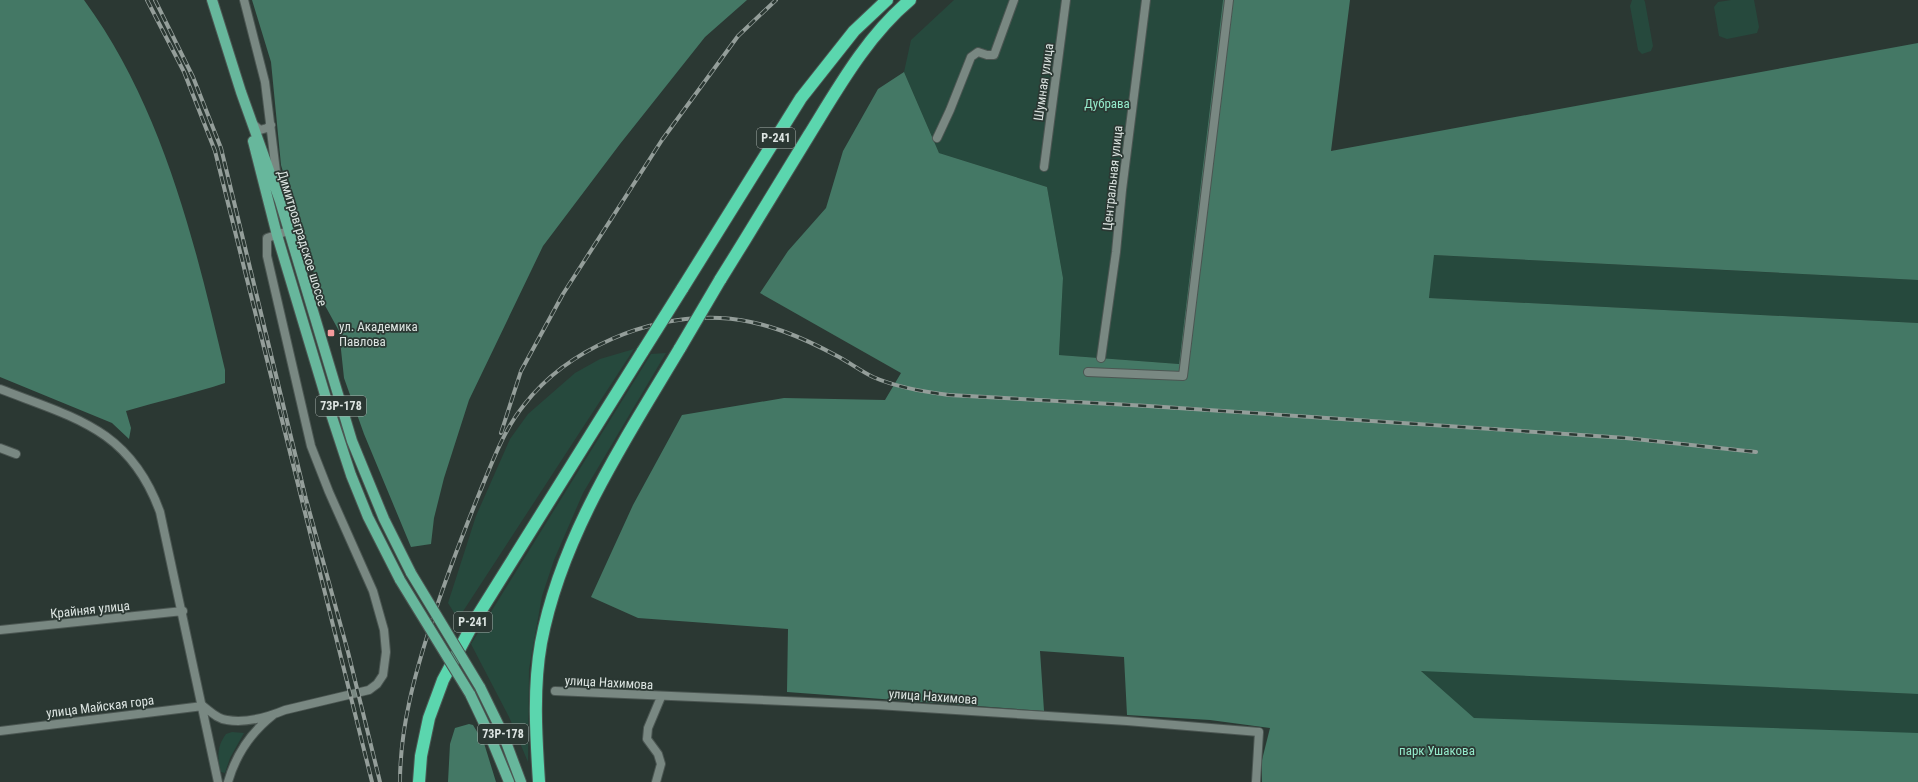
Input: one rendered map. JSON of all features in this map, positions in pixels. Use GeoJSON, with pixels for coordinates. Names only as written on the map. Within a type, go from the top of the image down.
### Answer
{"type":"FeatureCollection","features":[{"type":"Feature","properties":{"kind":"highway","name":"Р-241"},"geometry":{"type":"LineString","coordinates":[[419,782],[421,756],[429,718],[443,680],[479,614],[801,98],[854,31],[887,0]]}},
{"type":"Feature","properties":{"kind":"highway","name":"Р-241"},"geometry":{"type":"LineString","coordinates":[[539,782],[536,740],[537,677],[541,643],[551,604],[562,571],[580,527],[614,459],[720,280],[842,81],[869,45],[899,10],[910,0]]}},
{"type":"Feature","properties":{"kind":"main road","name":"Димитровградское шоссе"},"geometry":{"type":"LineString","coordinates":[[212,0],[241,92],[280,201],[352,441],[384,519],[411,573],[480,687],[503,734],[521,782]]}},
{"type":"Feature","properties":{"kind":"main road","name":"Димитровградское шоссе"},"geometry":{"type":"LineString","coordinates":[[241,92],[278,235],[329,408],[351,475],[368,517],[400,580],[470,694],[490,736],[509,782]]}},
{"type":"Feature","properties":{"kind":"street"},"geometry":{"type":"LineString","coordinates":[[244,0],[265,82],[280,201]]}},
{"type":"Feature","properties":{"kind":"street"},"geometry":{"type":"LineString","coordinates":[[937,138],[950,110],[971,56],[978,52],[986,55],[994,54],[1014,0]]}},
{"type":"Feature","properties":{"kind":"street","name":"Шумная улица"},"geometry":{"type":"LineString","coordinates":[[1044,167],[1066,0]]}},
{"type":"Feature","properties":{"kind":"street","name":"Центральная улица"},"geometry":{"type":"LineString","coordinates":[[1101,358],[1116,252],[1122,190],[1146,0]]}},
{"type":"Feature","properties":{"kind":"street"},"geometry":{"type":"LineString","coordinates":[[1088,372],[1183,376],[1229,0]]}},
{"type":"Feature","properties":{"kind":"street"},"geometry":{"type":"LineString","coordinates":[[252,122],[260,130],[271,125]]}},
{"type":"Feature","properties":{"kind":"street"},"geometry":{"type":"LineString","coordinates":[[203,706],[216,716],[226,720],[244,720],[274,715],[369,690],[377,684],[383,675],[386,652],[384,630],[373,591],[328,492],[307,432],[267,256],[267,238],[288,231]]}},
{"type":"Feature","properties":{"kind":"street"},"geometry":{"type":"LineString","coordinates":[[0,389],[76,418],[108,436],[142,472],[155,497],[160,512],[183,611],[218,782]]}},
{"type":"Feature","properties":{"kind":"street"},"geometry":{"type":"LineString","coordinates":[[0,448],[16,454]]}},
{"type":"Feature","properties":{"kind":"street","name":"Крайняя улица"},"geometry":{"type":"LineString","coordinates":[[0,630],[183,611]]}},
{"type":"Feature","properties":{"kind":"street","name":"улица Нахимова"},"geometry":{"type":"LineString","coordinates":[[555,691],[661,697],[877,705],[1126,721],[1259,732],[1256,782]]}},
{"type":"Feature","properties":{"kind":"street"},"geometry":{"type":"LineString","coordinates":[[656,782],[661,764],[658,754],[647,739],[648,728],[661,697]]}},
{"type":"Feature","properties":{"kind":"street","name":"улица Майская гора"},"geometry":{"type":"LineString","coordinates":[[0,731],[203,706]]}},
{"type":"Feature","properties":{"kind":"street"},"geometry":{"type":"LineString","coordinates":[[228,782],[234,764],[244,745],[256,730],[274,715]]}},
{"type":"Feature","properties":{"kind":"green space"},"geometry":{"type":"Polygon","coordinates":[[[0,0],[84,0],[112,42],[135,86],[155,131],[173,178],[188,226],[214,322],[225,370],[225,383],[126,411],[131,428],[129,439],[112,423],[0,377],[0,0]]]}},
{"type":"Feature","properties":{"kind":"green space"},"geometry":{"type":"Polygon","coordinates":[[[252,0],[747,0],[705,37],[620,144],[543,246],[469,400],[444,478],[434,518],[431,544],[411,547],[364,434],[344,378],[339,331],[322,300],[281,165],[271,62],[252,0]]]}},
{"type":"Feature","properties":{"kind":"green space","name":"Дубрава"},"geometry":{"type":"Polygon","coordinates":[[[954,0],[1223,0],[1179,364],[1059,355],[1063,278],[1047,187],[939,153],[904,72],[911,40],[954,0]]]}},
{"type":"Feature","properties":{"kind":"green space"},"geometry":{"type":"Polygon","coordinates":[[[1223,0],[1350,0],[1331,151],[1918,43],[1918,280],[1434,255],[1429,298],[1918,323],[1918,694],[1421,671],[1474,718],[1918,733],[1918,782],[1262,782],[1262,760],[1270,728],[1210,720],[1127,715],[1124,657],[1040,651],[1044,711],[787,692],[788,629],[638,618],[591,597],[633,505],[682,415],[784,398],[885,400],[901,373],[760,293],[788,251],[826,208],[843,151],[878,89],[904,72],[939,153],[1047,187],[1063,278],[1059,355],[1179,364],[1223,0]]]}},
{"type":"Feature","properties":{"kind":"green space"},"geometry":{"type":"Polygon","coordinates":[[[1632,0],[1644,0],[1645,2],[1653,46],[1651,51],[1642,54],[1638,50],[1630,6],[1632,0]]]}},
{"type":"Feature","properties":{"kind":"green space"},"geometry":{"type":"Polygon","coordinates":[[[1731,0],[1754,0],[1759,27],[1757,33],[1727,39],[1719,36],[1714,7],[1718,2],[1731,0]]]}},
{"type":"Feature","properties":{"kind":"green space"},"geometry":{"type":"Polygon","coordinates":[[[1433,255],[1918,280],[1918,323],[1429,298],[1433,255]]]}},
{"type":"Feature","properties":{"kind":"green space"},"geometry":{"type":"Polygon","coordinates":[[[634,349],[458,619],[448,603],[476,516],[510,439],[528,414],[575,373],[600,359],[634,349]]]}},
{"type":"Feature","properties":{"kind":"green space"},"geometry":{"type":"Polygon","coordinates":[[[666,353],[583,493],[554,560],[542,596],[529,669],[528,762],[509,717],[471,644],[651,354],[666,353]]]}},
{"type":"Feature","properties":{"kind":"green space","name":"парк Ушакова"},"geometry":{"type":"Polygon","coordinates":[[[1420,670],[1918,694],[1918,782],[1262,782],[1473,718],[1420,670]]]}},
{"type":"Feature","properties":{"kind":"green space"},"geometry":{"type":"Polygon","coordinates":[[[469,724],[473,725],[484,743],[496,782],[448,782],[450,744],[455,728],[469,724]]]}},
{"type":"Feature","properties":{"kind":"green space"},"geometry":{"type":"Polygon","coordinates":[[[232,732],[244,733],[230,758],[225,773],[221,772],[218,757],[219,748],[226,734],[232,732]]]}},
{"type":"Feature","properties":{"kind":"railway"},"geometry":{"type":"LineString","coordinates":[[147,0],[184,72],[215,151],[372,782]]}},
{"type":"Feature","properties":{"kind":"railway"},"geometry":{"type":"LineString","coordinates":[[155,0],[193,77],[221,148],[306,499],[348,652],[380,782]]}},
{"type":"Feature","properties":{"kind":"railway"},"geometry":{"type":"LineString","coordinates":[[501,433],[521,371],[563,294],[662,140],[738,36],[776,0]]}},
{"type":"Feature","properties":{"kind":"railway"},"geometry":{"type":"LineString","coordinates":[[400,782],[403,741],[414,680],[443,589],[466,526],[504,436],[524,405],[542,385],[563,367],[612,339],[638,329],[666,322],[720,318],[752,322],[796,336],[839,357],[882,381],[910,389],[949,395],[1148,406],[1626,438],[1756,452]]}},
{"type":"Feature","properties":{"kind":"place","name":"ул. Академика Павлова"},"geometry":{"type":"Point","coordinates":[331,333]}}]}
